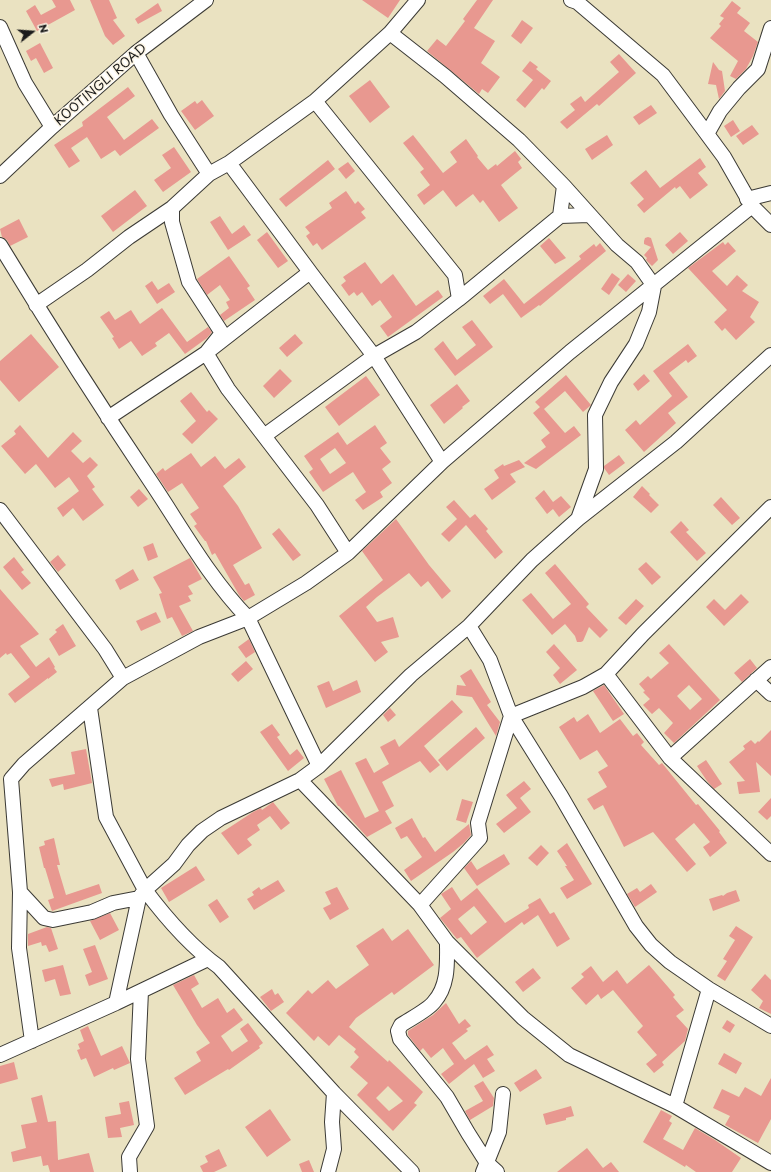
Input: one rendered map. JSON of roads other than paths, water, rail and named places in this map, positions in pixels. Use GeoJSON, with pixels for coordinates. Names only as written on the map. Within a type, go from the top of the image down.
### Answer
{"type":"FeatureCollection","features":[{"type":"Feature","properties":{"kind":"street","name":"KOOTINGLI ROAD"},"geometry":{"type":"LineString","coordinates":[[0,176],[52,127],[136,53],[206,0]]}},
{"type":"Feature","properties":{"kind":"street"},"geometry":{"type":"LineString","coordinates":[[36,305],[87,270],[129,237],[172,208],[209,174],[228,163],[314,101],[390,33],[418,0]]}},
{"type":"Feature","properties":{"kind":"street"},"geometry":{"type":"LineString","coordinates":[[571,0],[577,2],[663,75],[724,157],[749,203],[771,225]]}},
{"type":"Feature","properties":{"kind":"street"},"geometry":{"type":"LineString","coordinates":[[0,27],[25,83],[52,127]]}},
{"type":"Feature","properties":{"kind":"street"},"geometry":{"type":"LineString","coordinates":[[707,134],[720,111],[739,88],[758,69],[771,28]]}},
{"type":"Feature","properties":{"kind":"street"},"geometry":{"type":"LineString","coordinates":[[390,33],[445,76],[519,140],[564,186],[617,245],[637,262],[654,286],[648,312],[636,344],[611,382],[596,415],[596,469],[578,519]]}},
{"type":"Feature","properties":{"kind":"street"},"geometry":{"type":"LineString","coordinates":[[136,53],[172,115],[209,174]]}},
{"type":"Feature","properties":{"kind":"street"},"geometry":{"type":"LineString","coordinates":[[314,101],[455,275],[459,299]]}},
{"type":"Feature","properties":{"kind":"street"},"geometry":{"type":"LineString","coordinates":[[228,163],[374,356],[442,462]]}},
{"type":"Feature","properties":{"kind":"street"},"geometry":{"type":"LineString","coordinates":[[560,216],[564,186]]}},
{"type":"Feature","properties":{"kind":"street"},"geometry":{"type":"LineString","coordinates":[[32,1041],[19,948],[20,892],[11,779],[24,764],[90,708],[122,678],[199,637],[248,618],[306,583],[348,553],[442,462],[570,352],[638,296],[654,286],[749,203],[771,193]]}},
{"type":"Feature","properties":{"kind":"street"},"geometry":{"type":"LineString","coordinates":[[172,208],[172,222],[189,282],[222,333],[206,353]]}},
{"type":"Feature","properties":{"kind":"street"},"geometry":{"type":"LineString","coordinates":[[264,436],[374,356],[416,332],[459,299],[560,216],[589,215]]}},
{"type":"Feature","properties":{"kind":"street"},"geometry":{"type":"LineString","coordinates":[[0,245],[36,305],[108,418],[209,570],[234,603],[248,618],[319,766]]}},
{"type":"Feature","properties":{"kind":"street"},"geometry":{"type":"LineString","coordinates":[[108,418],[206,353],[310,272]]}},
{"type":"Feature","properties":{"kind":"street"},"geometry":{"type":"LineString","coordinates":[[206,353],[228,389],[317,505],[348,553]]}},
{"type":"Feature","properties":{"kind":"street"},"geometry":{"type":"LineString","coordinates":[[20,892],[44,918],[53,920],[92,912],[142,894],[174,864],[188,845],[202,831],[221,818],[300,780],[319,766],[411,675],[469,626],[532,560],[578,519],[676,442],[771,356]]}},
{"type":"Feature","properties":{"kind":"street"},"geometry":{"type":"LineString","coordinates":[[511,716],[583,687],[606,674],[643,634],[771,507]]}},
{"type":"Feature","properties":{"kind":"street"},"geometry":{"type":"LineString","coordinates":[[0,510],[105,649],[122,678]]}},
{"type":"Feature","properties":{"kind":"street"},"geometry":{"type":"LineString","coordinates":[[469,626],[490,660],[511,716],[561,796],[636,926],[651,946],[670,962],[709,989],[771,1026]]}},
{"type":"Feature","properties":{"kind":"street"},"geometry":{"type":"LineString","coordinates":[[670,758],[771,667]]}},
{"type":"Feature","properties":{"kind":"street"},"geometry":{"type":"LineString","coordinates":[[606,674],[670,758],[771,854]]}},
{"type":"Feature","properties":{"kind":"street"},"geometry":{"type":"LineString","coordinates":[[756,680],[771,694]]}},
{"type":"Feature","properties":{"kind":"street"},"geometry":{"type":"LineString","coordinates":[[90,708],[106,817],[142,894],[208,959],[219,967],[334,1093],[412,1172]]}},
{"type":"Feature","properties":{"kind":"street"},"geometry":{"type":"LineString","coordinates":[[420,905],[480,838],[478,823],[511,716]]}},
{"type":"Feature","properties":{"kind":"street"},"geometry":{"type":"LineString","coordinates":[[300,780],[420,905],[447,942],[523,1018],[569,1055],[675,1106],[771,1163]]}},
{"type":"Feature","properties":{"kind":"street"},"geometry":{"type":"LineString","coordinates":[[116,1003],[142,894]]}},
{"type":"Feature","properties":{"kind":"street"},"geometry":{"type":"LineString","coordinates":[[447,942],[446,975],[442,991],[434,1003],[401,1025],[398,1031],[400,1039],[447,1097],[489,1169]]}},
{"type":"Feature","properties":{"kind":"street"},"geometry":{"type":"LineString","coordinates":[[0,1056],[208,959]]}},
{"type":"Feature","properties":{"kind":"street"},"geometry":{"type":"LineString","coordinates":[[675,1106],[709,989]]}},
{"type":"Feature","properties":{"kind":"street"},"geometry":{"type":"LineString","coordinates":[[130,1172],[129,1158],[147,1126],[138,1059],[141,991]]}},
{"type":"Feature","properties":{"kind":"street"},"geometry":{"type":"LineString","coordinates":[[328,1172],[334,1149],[332,1122],[334,1093]]}},
{"type":"Feature","properties":{"kind":"street"},"geometry":{"type":"LineString","coordinates":[[489,1169],[499,1132],[503,1094]]}}]}
